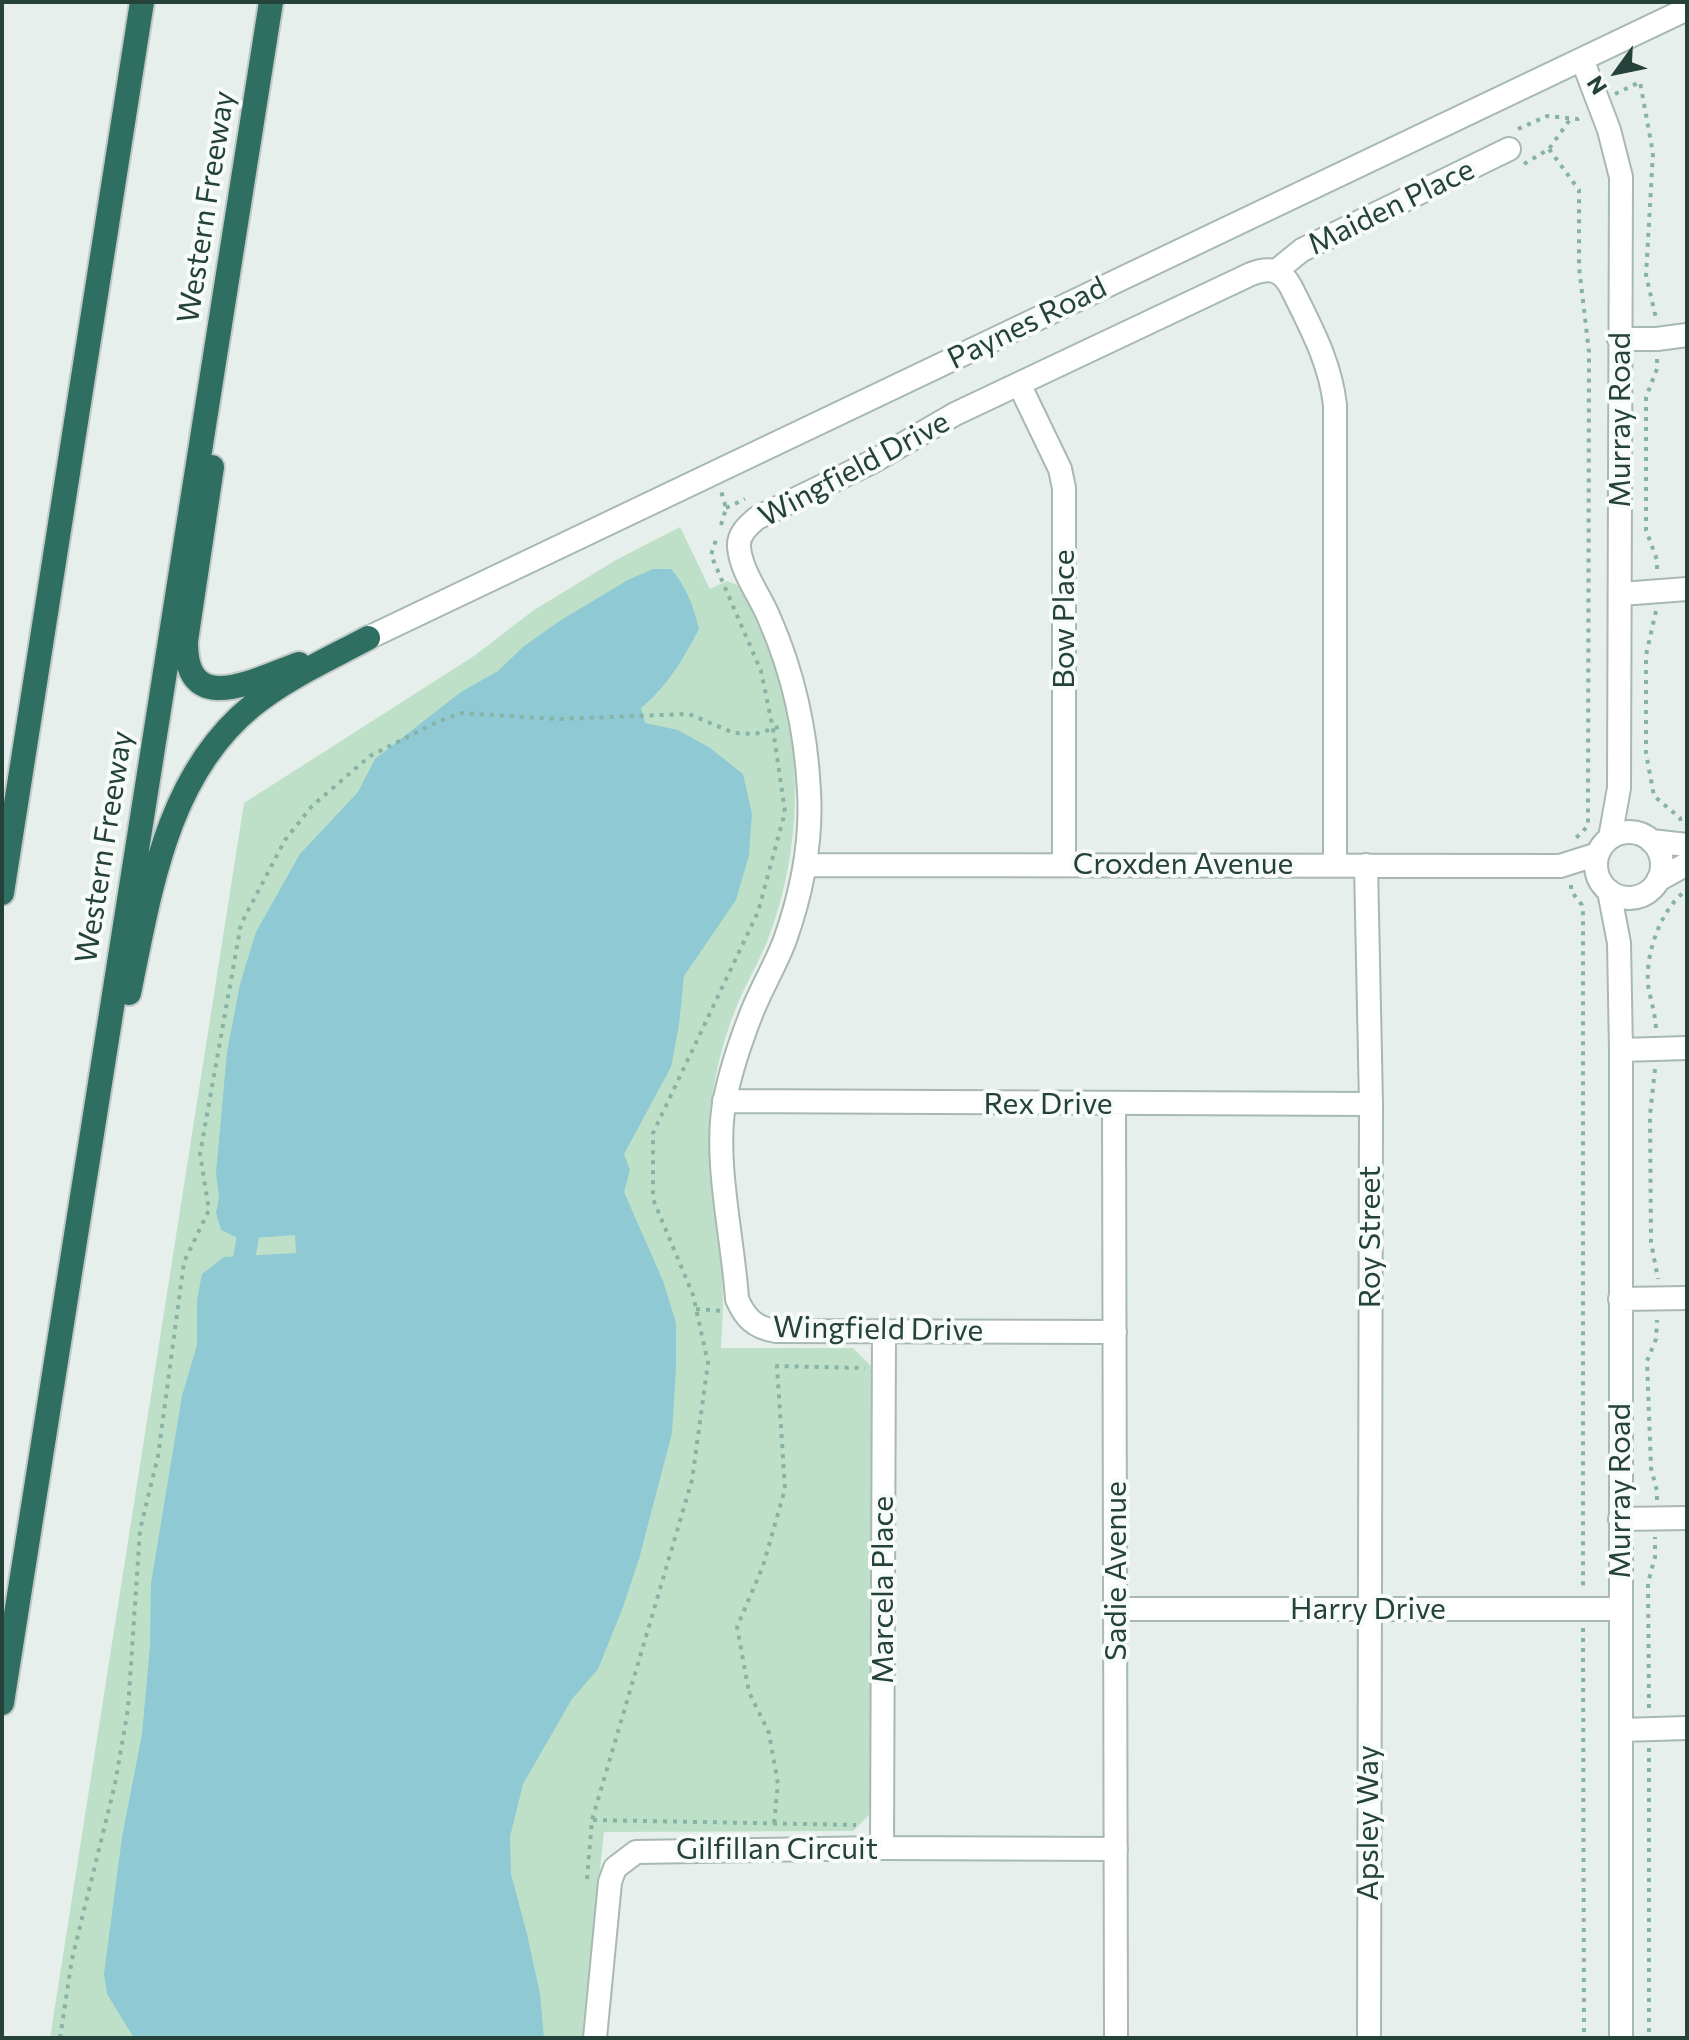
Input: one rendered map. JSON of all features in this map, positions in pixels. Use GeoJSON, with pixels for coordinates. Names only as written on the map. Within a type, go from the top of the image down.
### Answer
{"type":"FeatureCollection","features":[{"type":"Feature","properties":{"kind":"highway"},"geometry":{"type":"LineString","coordinates":[[2,893],[142,2]]}},
{"type":"Feature","properties":{"kind":"highway","name":"Western Freeway"},"geometry":{"type":"LineString","coordinates":[[2,1703],[271,2]]}},
{"type":"Feature","properties":{"kind":"highway"},"geometry":{"type":"LineString","coordinates":[[233,237],[209,500],[186,641],[190,669],[203,686],[214,690],[228,689],[368,638]]}},
{"type":"Feature","properties":{"kind":"highway"},"geometry":{"type":"LineString","coordinates":[[69,1268],[160,854],[174,815],[207,755],[251,707],[301,674],[368,638]]}},
{"type":"Feature","properties":{"kind":"street","name":"Paynes Road"},"geometry":{"type":"LineString","coordinates":[[368,638],[1687,9]]}},
{"type":"Feature","properties":{"kind":"street","name":"Murray Road"},"geometry":{"type":"LineString","coordinates":[[1582,59],[1609,130],[1621,177],[1619,788],[1604,846]]}},
{"type":"Feature","properties":{"kind":"street","name":"Maiden Place"},"geometry":{"type":"LineString","coordinates":[[1276,271],[1302,250],[1509,149]]}},
{"type":"Feature","properties":{"kind":"street","name":"Wingfield Drive"},"geometry":{"type":"LineString","coordinates":[[1115,1332],[764,1329],[743,1313],[737,1299],[722,1149],[724,1101],[753,1011],[785,941],[806,865],[810,809],[803,720],[789,668],[742,560],[740,537],[757,518],[874,461],[929,428],[1251,274],[1270,269],[1276,271]]}},
{"type":"Feature","properties":{"kind":"street"},"geometry":{"type":"LineString","coordinates":[[1276,271],[1284,276],[1291,287],[1325,357],[1332,377],[1335,405],[1335,864]]}},
{"type":"Feature","properties":{"kind":"street"},"geometry":{"type":"LineString","coordinates":[[1619,339],[1687,335]]}},
{"type":"Feature","properties":{"kind":"street","name":"Bow Place"},"geometry":{"type":"LineString","coordinates":[[1019,384],[1060,469],[1064,488],[1064,863]]}},
{"type":"Feature","properties":{"kind":"street"},"geometry":{"type":"LineString","coordinates":[[1621,594],[1687,589]]}},
{"type":"Feature","properties":{"kind":"street","name":"Murray Road"},"geometry":{"type":"LineString","coordinates":[[1619,788],[1645,837]]}},
{"type":"Feature","properties":{"kind":"street"},"geometry":{"type":"LineString","coordinates":[[1619,833],[1645,837],[1686,851],[1650,887],[1628,898],[1605,887],[1596,864],[1604,846],[1619,833]]}},
{"type":"Feature","properties":{"kind":"street"},"geometry":{"type":"LineString","coordinates":[[1645,837],[1660,855],[1662,866],[1650,887]]}},
{"type":"Feature","properties":{"kind":"street","name":"Croxden Avenue"},"geometry":{"type":"LineString","coordinates":[[1568,866],[1604,846]]}},
{"type":"Feature","properties":{"kind":"street","name":"Croxden Avenue"},"geometry":{"type":"LineString","coordinates":[[806,865],[1568,866],[1605,887]]}},
{"type":"Feature","properties":{"kind":"street","name":"Roy Street"},"geometry":{"type":"LineString","coordinates":[[1366,865],[1371,1104],[1368,1609]]}},
{"type":"Feature","properties":{"kind":"street","name":"Murray Road"},"geometry":{"type":"LineString","coordinates":[[1605,887],[1619,943],[1621,1050],[1621,2038]]}},
{"type":"Feature","properties":{"kind":"street","name":"Murray Road"},"geometry":{"type":"LineString","coordinates":[[1619,943],[1650,887]]}},
{"type":"Feature","properties":{"kind":"street"},"geometry":{"type":"LineString","coordinates":[[1621,1050],[1687,1048]]}},
{"type":"Feature","properties":{"kind":"street","name":"Rex Drive"},"geometry":{"type":"LineString","coordinates":[[724,1101],[1371,1104]]}},
{"type":"Feature","properties":{"kind":"street","name":"Sadie Avenue"},"geometry":{"type":"LineString","coordinates":[[1114,1104],[1116,2038]]}},
{"type":"Feature","properties":{"kind":"street"},"geometry":{"type":"LineString","coordinates":[[1620,1299],[1687,1298]]}},
{"type":"Feature","properties":{"kind":"street","name":"Marcela Place"},"geometry":{"type":"LineString","coordinates":[[882,1837],[884,1332]]}},
{"type":"Feature","properties":{"kind":"street"},"geometry":{"type":"LineString","coordinates":[[1620,1519],[1687,1518]]}},
{"type":"Feature","properties":{"kind":"street","name":"Harry Drive"},"geometry":{"type":"LineString","coordinates":[[1116,1609],[1621,1609]]}},
{"type":"Feature","properties":{"kind":"street","name":"Apsley Way"},"geometry":{"type":"LineString","coordinates":[[1368,1609],[1369,2038]]}},
{"type":"Feature","properties":{"kind":"street"},"geometry":{"type":"LineString","coordinates":[[1621,1730],[1687,1728]]}},
{"type":"Feature","properties":{"kind":"street","name":"Gilfillan Circuit"},"geometry":{"type":"LineString","coordinates":[[595,2038],[610,1882],[615,1868],[636,1852],[882,1837],[1116,1849]]}},
{"type":"Feature","properties":{"kind":"path"},"geometry":{"type":"LineString","coordinates":[[1640,82],[1653,153],[1646,275],[1655,304],[1657,339],[1657,369],[1646,397],[1646,530],[1657,560],[1655,622],[1646,655],[1646,753],[1654,796],[1680,818],[1686,851]]}},
{"type":"Feature","properties":{"kind":"path"},"geometry":{"type":"LineString","coordinates":[[1509,149],[1523,165],[1549,149],[1571,118]]}},
{"type":"Feature","properties":{"kind":"path"},"geometry":{"type":"LineString","coordinates":[[1549,149],[1579,190],[1579,267],[1589,352],[1588,826],[1571,844],[1568,866],[1571,891],[1582,905],[1583,913],[1584,2038]]}},
{"type":"Feature","properties":{"kind":"path"},"geometry":{"type":"LineString","coordinates":[[587,1880],[592,1820],[692,1480],[708,1363],[693,1295],[653,1199],[653,1133],[758,912],[785,812],[761,671],[711,555],[726,508],[716,473]]}},
{"type":"Feature","properties":{"kind":"path"},"geometry":{"type":"LineString","coordinates":[[60,2038],[72,1959],[115,1784],[128,1709],[140,1530],[158,1456],[184,1262],[209,1210],[200,1154],[241,924],[285,840],[312,806],[370,756],[461,713],[557,719],[689,714],[734,733],[755,734],[803,720]]}},
{"type":"Feature","properties":{"kind":"path"},"geometry":{"type":"LineString","coordinates":[[1680,818],[1687,817]]}},
{"type":"Feature","properties":{"kind":"path"},"geometry":{"type":"LineString","coordinates":[[1649,2038],[1648,1583],[1655,1557],[1657,1491],[1651,1468],[1647,1361],[1656,1339],[1658,1270],[1651,1242],[1650,1115],[1656,1049],[1655,1010],[1648,989],[1652,940],[1679,896],[1687,890]]}},
{"type":"Feature","properties":{"kind":"path"},"geometry":{"type":"LineString","coordinates":[[774,1823],[778,1784],[774,1758],[769,1733],[749,1692],[737,1627],[763,1566],[785,1489],[777,1366],[884,1369]]}},
{"type":"Feature","properties":{"kind":"path"},"geometry":{"type":"LineString","coordinates":[[592,1820],[774,1823],[882,1837]]}},
{"type":"Feature","properties":{"kind":"green space"},"geometry":{"type":"Polygon","coordinates":[[[680,527],[710,589],[727,581],[740,586],[757,621],[783,693],[794,764],[793,837],[779,908],[727,1032],[711,1107],[710,1166],[723,1285],[721,1348],[853,1348],[872,1367],[872,1812],[853,1831],[604,1832],[582,2038],[50,2038],[244,803],[474,656],[534,610],[616,560],[680,527]]]}},
{"type":"Feature","properties":{"kind":"water"},"geometry":{"type":"Polygon","coordinates":[[[653,569],[671,569],[681,582],[699,629],[667,681],[641,708],[645,723],[678,730],[710,748],[743,774],[752,814],[749,855],[736,900],[684,976],[671,1067],[624,1154],[630,1170],[624,1192],[663,1281],[676,1323],[672,1433],[623,1607],[598,1669],[572,1699],[523,1784],[510,1837],[511,1874],[540,1994],[544,2038],[134,2038],[107,1994],[104,1974],[122,1837],[142,1734],[150,1646],[151,1583],[182,1396],[197,1345],[197,1300],[202,1274],[224,1257],[296,1253],[295,1235],[240,1239],[221,1230],[216,1213],[219,1197],[216,1173],[227,1052],[240,984],[256,932],[300,854],[358,792],[375,759],[461,692],[498,671],[523,647],[561,620],[628,580],[653,569]]]}},
{"type":"Feature","properties":{"kind":"waterway"},"geometry":{"type":"LineString","coordinates":[[240,1282],[249,1230],[248,1210]]}}]}
